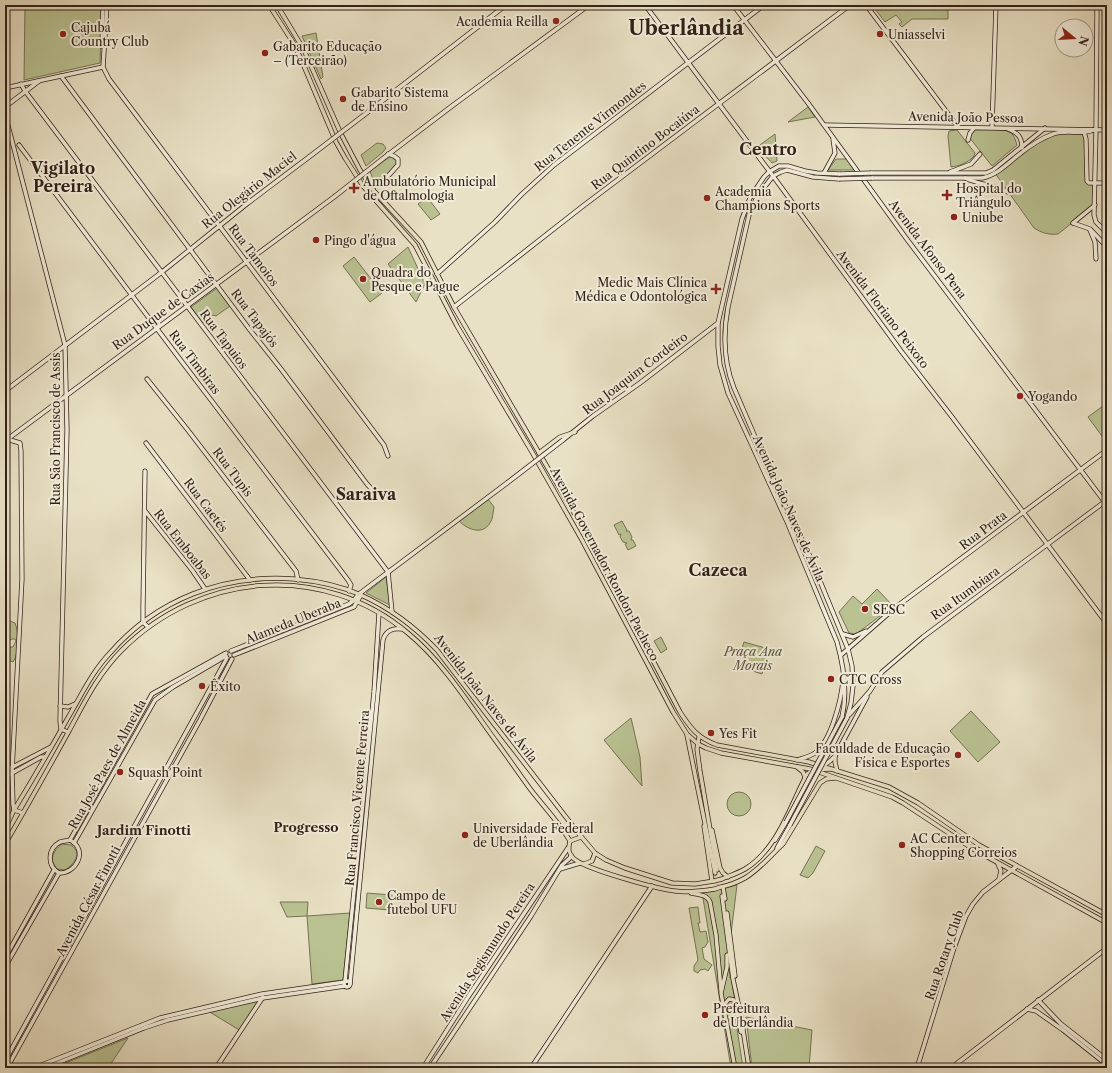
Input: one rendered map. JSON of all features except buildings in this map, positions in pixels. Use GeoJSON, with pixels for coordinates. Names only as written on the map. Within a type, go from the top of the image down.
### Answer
{"type":"FeatureCollection","features":[{"type":"Feature","properties":{"kind":"main road","name":"Avenida Governador Rondon Pacheco"},"geometry":{"type":"LineString","coordinates":[[269,5],[294,44],[336,142],[353,172],[373,198],[415,245],[457,326],[532,452],[582,540],[673,712],[687,734],[698,744],[721,753],[814,770],[899,800],[973,849],[1010,871],[1107,923]]}},
{"type":"Feature","properties":{"kind":"main road","name":"Avenida Governador Rondon Pacheco"},"geometry":{"type":"LineString","coordinates":[[277,5],[304,50],[341,134],[360,170],[372,188],[417,237],[454,307],[540,453],[607,572],[680,712],[699,737]]}},
{"type":"Feature","properties":{"kind":"main road"},"geometry":{"type":"LineString","coordinates":[[540,453],[560,437],[574,432]]}},
{"type":"Feature","properties":{"kind":"main road","name":"Avenida João Naves de Ávila"},"geometry":{"type":"LineString","coordinates":[[5,829],[14,810],[90,679],[108,654],[120,642],[143,622],[166,606],[190,595],[225,583],[277,578],[321,583],[360,594],[392,612],[413,627],[437,650],[581,837]]}},
{"type":"Feature","properties":{"kind":"main road","name":"Avenida João Naves de Ávila"},"geometry":{"type":"LineString","coordinates":[[5,844],[90,692],[103,671],[121,651],[148,627],[168,614],[193,601],[221,592],[253,586],[273,585],[301,587],[328,592],[355,601],[379,613],[403,629],[433,657],[570,841]]}},
{"type":"Feature","properties":{"kind":"main road"},"geometry":{"type":"LineString","coordinates":[[60,706],[68,707],[75,704]]}},
{"type":"Feature","properties":{"kind":"main road"},"geometry":{"type":"LineString","coordinates":[[474,711],[482,708]]}},
{"type":"Feature","properties":{"kind":"main road"},"geometry":{"type":"LineString","coordinates":[[687,734],[717,872]]}},
{"type":"Feature","properties":{"kind":"main road"},"geometry":{"type":"LineString","coordinates":[[713,881],[705,838],[698,744],[699,737],[727,747],[823,766],[877,783],[901,793],[979,844],[1016,866],[1107,915]]}},
{"type":"Feature","properties":{"kind":"main road"},"geometry":{"type":"LineString","coordinates":[[834,756],[837,771]]}},
{"type":"Feature","properties":{"kind":"main road"},"geometry":{"type":"LineString","coordinates":[[796,766],[803,772],[805,778]]}},
{"type":"Feature","properties":{"kind":"main road"},"geometry":{"type":"LineString","coordinates":[[810,769],[823,766]]}},
{"type":"Feature","properties":{"kind":"main road"},"geometry":{"type":"LineString","coordinates":[[805,778],[808,772],[814,770],[831,769]]}},
{"type":"Feature","properties":{"kind":"main road","name":"Avenida João Naves de Ávila"},"geometry":{"type":"LineString","coordinates":[[582,863],[606,872],[673,891],[688,892],[722,887],[746,878],[761,866],[777,848],[783,844],[823,780],[837,777]]}},
{"type":"Feature","properties":{"kind":"main road","name":"Avenida João Naves de Ávila"},"geometry":{"type":"LineString","coordinates":[[595,853],[614,864],[672,883],[695,884],[728,877],[746,868],[772,843],[805,778]]}},
{"type":"Feature","properties":{"kind":"main road"},"geometry":{"type":"LineString","coordinates":[[800,789],[808,788],[813,794]]}},
{"type":"Feature","properties":{"kind":"main road"},"geometry":{"type":"LineString","coordinates":[[704,812],[716,847],[720,868],[728,877]]}},
{"type":"Feature","properties":{"kind":"main road"},"geometry":{"type":"LineString","coordinates":[[581,837],[595,853],[592,861],[582,863],[571,855],[568,848],[570,841],[581,837]]}},
{"type":"Feature","properties":{"kind":"main road"},"geometry":{"type":"LineString","coordinates":[[997,863],[1001,871],[999,879]]}},
{"type":"Feature","properties":{"kind":"main road"},"geometry":{"type":"LineString","coordinates":[[652,886],[654,881],[658,879]]}},
{"type":"Feature","properties":{"kind":"main road"},"geometry":{"type":"LineString","coordinates":[[722,887],[736,995]]}},
{"type":"Feature","properties":{"kind":"main road"},"geometry":{"type":"LineString","coordinates":[[688,892],[705,896],[710,902],[716,935],[721,993],[734,1068]]}},
{"type":"Feature","properties":{"kind":"main road"},"geometry":{"type":"LineString","coordinates":[[721,993],[727,967],[721,896],[749,1068]]}},
{"type":"Feature","properties":{"kind":"main road"},"geometry":{"type":"LineString","coordinates":[[724,1005],[728,999],[734,1000],[740,1029],[743,1036]]}},
{"type":"Feature","properties":{"kind":"street"},"geometry":{"type":"LineString","coordinates":[[102,67],[103,5]]}},
{"type":"Feature","properties":{"kind":"street"},"geometry":{"type":"LineString","coordinates":[[102,67],[107,5]]}},
{"type":"Feature","properties":{"kind":"street","name":"Rua Olegário Maciel"},"geometry":{"type":"LineString","coordinates":[[5,391],[162,272],[271,184],[310,156],[506,5]]}},
{"type":"Feature","properties":{"kind":"street","name":"Rua Duque de Caxias"},"geometry":{"type":"LineString","coordinates":[[5,441],[186,305],[217,284],[334,197],[385,158],[393,150],[589,5]]}},
{"type":"Feature","properties":{"kind":"street","name":"Avenida Floriano Peixoto"},"geometry":{"type":"LineString","coordinates":[[645,5],[901,351],[952,416],[1107,624]]}},
{"type":"Feature","properties":{"kind":"street","name":"Avenida Afonso Pena"},"geometry":{"type":"LineString","coordinates":[[733,5],[824,125],[910,244],[1106,502]]}},
{"type":"Feature","properties":{"kind":"street","name":"Rua Tenente Virmondes"},"geometry":{"type":"LineString","coordinates":[[437,274],[554,166],[764,5]]}},
{"type":"Feature","properties":{"kind":"street","name":"Rua Quintino Bocaiúva"},"geometry":{"type":"LineString","coordinates":[[454,307],[583,206],[850,5]]}},
{"type":"Feature","properties":{"kind":"street"},"geometry":{"type":"LineString","coordinates":[[866,5],[958,127]]}},
{"type":"Feature","properties":{"kind":"street"},"geometry":{"type":"LineString","coordinates":[[992,127],[996,5]]}},
{"type":"Feature","properties":{"kind":"street"},"geometry":{"type":"LineString","coordinates":[[1097,5],[1095,220],[1107,233]]}},
{"type":"Feature","properties":{"kind":"street"},"geometry":{"type":"LineString","coordinates":[[5,88],[102,67]]}},
{"type":"Feature","properties":{"kind":"street","name":"Rua Tamoios"},"geometry":{"type":"LineString","coordinates":[[102,67],[109,79],[384,445],[388,456]]}},
{"type":"Feature","properties":{"kind":"street","name":"Rua Tapajós"},"geometry":{"type":"LineString","coordinates":[[61,76],[250,330],[282,369],[376,494]]}},
{"type":"Feature","properties":{"kind":"street"},"geometry":{"type":"LineString","coordinates":[[5,106],[40,80]]}},
{"type":"Feature","properties":{"kind":"street","name":"Rua Tapuios"},"geometry":{"type":"LineString","coordinates":[[21,84],[388,572]]}},
{"type":"Feature","properties":{"kind":"street","name":"Rua São Francisco de Assis"},"geometry":{"type":"LineString","coordinates":[[5,114],[65,345],[67,395],[60,706],[61,729]]}},
{"type":"Feature","properties":{"kind":"street","name":"Avenida João Pessoa"},"geometry":{"type":"LineString","coordinates":[[824,125],[1107,130]]}},
{"type":"Feature","properties":{"kind":"street"},"geometry":{"type":"LineString","coordinates":[[968,140],[970,133],[974,128]]}},
{"type":"Feature","properties":{"kind":"street"},"geometry":{"type":"LineString","coordinates":[[1006,128],[1019,135],[1022,140],[1022,152]]}},
{"type":"Feature","properties":{"kind":"street"},"geometry":{"type":"LineString","coordinates":[[769,172],[779,166],[786,165],[805,171],[824,174],[964,178],[987,175],[1022,152],[1045,128]]}},
{"type":"Feature","properties":{"kind":"street"},"geometry":{"type":"LineString","coordinates":[[997,169],[1022,146],[1059,132],[1084,132],[1096,130]]}},
{"type":"Feature","properties":{"kind":"street"},"geometry":{"type":"LineString","coordinates":[[1084,132],[1086,139],[1086,181],[1089,183],[1107,183]]}},
{"type":"Feature","properties":{"kind":"street"},"geometry":{"type":"LineString","coordinates":[[824,174],[835,152],[832,136]]}},
{"type":"Feature","properties":{"kind":"street","name":"Rua Timbiras"},"geometry":{"type":"LineString","coordinates":[[20,145],[156,328],[348,580],[351,585],[349,591]]}},
{"type":"Feature","properties":{"kind":"street"},"geometry":{"type":"LineString","coordinates":[[1086,151],[1096,151]]}},
{"type":"Feature","properties":{"kind":"street"},"geometry":{"type":"LineString","coordinates":[[372,188],[389,175],[398,165],[398,159],[388,154]]}},
{"type":"Feature","properties":{"kind":"street"},"geometry":{"type":"LineString","coordinates":[[948,173],[971,164],[980,154]]}},
{"type":"Feature","properties":{"kind":"street"},"geometry":{"type":"LineString","coordinates":[[773,176],[787,170],[813,178],[839,179],[872,175],[940,173],[987,175]]}},
{"type":"Feature","properties":{"kind":"street","name":"Avenida João Naves de Ávila"},"geometry":{"type":"LineString","coordinates":[[769,172],[752,194],[746,206],[718,323],[720,365],[728,393],[788,524],[837,642],[841,655],[846,694],[842,717],[779,836],[772,843]]}},
{"type":"Feature","properties":{"kind":"street","name":"Avenida João Naves de Ávila"},"geometry":{"type":"LineString","coordinates":[[773,176],[757,197],[747,222],[726,319],[726,351],[729,373],[780,495],[808,552],[843,634],[852,666],[853,686],[847,717],[777,848]]}},
{"type":"Feature","properties":{"kind":"street"},"geometry":{"type":"LineString","coordinates":[[964,178],[975,182],[993,185],[1008,192]]}},
{"type":"Feature","properties":{"kind":"street"},"geometry":{"type":"LineString","coordinates":[[1095,205],[1074,223],[1090,229],[1107,246]]}},
{"type":"Feature","properties":{"kind":"street"},"geometry":{"type":"LineString","coordinates":[[1090,229],[1095,242],[1096,259]]}},
{"type":"Feature","properties":{"kind":"street","name":"Rua Joaquim Cordeiro"},"geometry":{"type":"LineString","coordinates":[[360,594],[507,484],[593,416],[640,383],[718,323]]}},
{"type":"Feature","properties":{"kind":"street","name":"Rua Tupis"},"geometry":{"type":"LineString","coordinates":[[147,379],[294,569],[298,575],[298,580]]}},
{"type":"Feature","properties":{"kind":"street"},"geometry":{"type":"LineString","coordinates":[[5,432],[9,438],[19,442],[21,447],[22,466],[22,579],[12,774],[14,810],[23,813]]}},
{"type":"Feature","properties":{"kind":"street","name":"Rua Caetés"},"geometry":{"type":"LineString","coordinates":[[146,443],[250,580]]}},
{"type":"Feature","properties":{"kind":"street","name":"Rua Prata"},"geometry":{"type":"LineString","coordinates":[[841,655],[896,607],[1107,450]]}},
{"type":"Feature","properties":{"kind":"street"},"geometry":{"type":"LineString","coordinates":[[145,471],[143,622],[148,627]]}},
{"type":"Feature","properties":{"kind":"street","name":"Rua Itumbiara"},"geometry":{"type":"LineString","coordinates":[[847,717],[870,691],[882,672],[922,637],[1106,502]]}},
{"type":"Feature","properties":{"kind":"street","name":"Rua Emboabas"},"geometry":{"type":"LineString","coordinates":[[145,511],[192,570],[205,589]]}},
{"type":"Feature","properties":{"kind":"street"},"geometry":{"type":"LineString","coordinates":[[388,572],[392,612]]}},
{"type":"Feature","properties":{"kind":"street"},"geometry":{"type":"LineString","coordinates":[[355,601],[360,594]]}},
{"type":"Feature","properties":{"kind":"street","name":"Alameda Uberaba"},"geometry":{"type":"LineString","coordinates":[[158,697],[226,656],[228,651],[232,651],[355,601]]}},
{"type":"Feature","properties":{"kind":"street","name":"Alameda Uberaba"},"geometry":{"type":"LineString","coordinates":[[232,651],[233,657],[354,607],[355,601]]}},
{"type":"Feature","properties":{"kind":"street"},"geometry":{"type":"LineString","coordinates":[[823,609],[831,605]]}},
{"type":"Feature","properties":{"kind":"street","name":"Rua Francisco Vicente Ferreira"},"geometry":{"type":"LineString","coordinates":[[379,613],[377,673],[350,984],[348,987],[345,983],[377,673],[384,635],[392,629],[403,629]]}},
{"type":"Feature","properties":{"kind":"street","name":"Rua Prata"},"geometry":{"type":"LineString","coordinates":[[843,634],[853,637],[872,627]]}},
{"type":"Feature","properties":{"kind":"street"},"geometry":{"type":"LineString","coordinates":[[226,656],[233,657]]}},
{"type":"Feature","properties":{"kind":"street","name":"Alameda Uberaba"},"geometry":{"type":"LineString","coordinates":[[152,694],[226,656]]}},
{"type":"Feature","properties":{"kind":"street","name":"Avenida César Finotti"},"geometry":{"type":"LineString","coordinates":[[5,1061],[226,656]]}},
{"type":"Feature","properties":{"kind":"street","name":"Avenida César Finotti"},"geometry":{"type":"LineString","coordinates":[[7,1068],[213,696],[233,657]]}},
{"type":"Feature","properties":{"kind":"street"},"geometry":{"type":"LineString","coordinates":[[797,760],[815,753],[826,738],[838,707],[844,676]]}},
{"type":"Feature","properties":{"kind":"street"},"geometry":{"type":"LineString","coordinates":[[823,766],[830,762],[838,750],[870,691]]}},
{"type":"Feature","properties":{"kind":"street","name":"Rua José Paes de Almeida"},"geometry":{"type":"LineString","coordinates":[[70,840],[152,694]]}},
{"type":"Feature","properties":{"kind":"street","name":"Rua José Paes de Almeida"},"geometry":{"type":"LineString","coordinates":[[74,843],[152,704],[158,697]]}},
{"type":"Feature","properties":{"kind":"street"},"geometry":{"type":"LineString","coordinates":[[61,729],[68,732]]}},
{"type":"Feature","properties":{"kind":"street"},"geometry":{"type":"LineString","coordinates":[[826,738],[832,747],[838,750]]}},
{"type":"Feature","properties":{"kind":"street"},"geometry":{"type":"LineString","coordinates":[[5,771],[51,747]]}},
{"type":"Feature","properties":{"kind":"street"},"geometry":{"type":"LineString","coordinates":[[5,777],[41,757],[45,757]]}},
{"type":"Feature","properties":{"kind":"street","name":"Rua José Paes de Almeida"},"geometry":{"type":"LineString","coordinates":[[54,870],[50,862],[52,850],[59,842],[70,840],[80,852],[78,860],[68,872],[58,873]]}},
{"type":"Feature","properties":{"kind":"street","name":"Avenida Segismundo Pereira"},"geometry":{"type":"LineString","coordinates":[[423,1068],[468,996],[568,848]]}},
{"type":"Feature","properties":{"kind":"street","name":"Avenida Segismundo Pereira"},"geometry":{"type":"LineString","coordinates":[[430,1068],[531,916],[563,863],[570,858],[571,855]]}},
{"type":"Feature","properties":{"kind":"street"},"geometry":{"type":"LineString","coordinates":[[560,869],[582,863]]}},
{"type":"Feature","properties":{"kind":"street","name":"Rua Rotary Club"},"geometry":{"type":"LineString","coordinates":[[917,1068],[954,948],[966,916],[973,904],[983,892],[1016,866]]}},
{"type":"Feature","properties":{"kind":"street"},"geometry":{"type":"LineString","coordinates":[[5,958],[54,870],[58,873],[5,967]]}},
{"type":"Feature","properties":{"kind":"street"},"geometry":{"type":"LineString","coordinates":[[532,1068],[652,886]]}},
{"type":"Feature","properties":{"kind":"street"},"geometry":{"type":"LineString","coordinates":[[950,1068],[1107,948]]}},
{"type":"Feature","properties":{"kind":"street"},"geometry":{"type":"LineString","coordinates":[[45,1068],[77,1054],[168,1020],[262,996],[345,983]]}},
{"type":"Feature","properties":{"kind":"street"},"geometry":{"type":"LineString","coordinates":[[216,1068],[262,996]]}},
{"type":"Feature","properties":{"kind":"street"},"geometry":{"type":"LineString","coordinates":[[1038,1000],[1054,1017],[1107,1060]]}},
{"type":"Feature","properties":{"kind":"street"},"geometry":{"type":"LineString","coordinates":[[1033,1004],[1036,1011]]}},
{"type":"Feature","properties":{"kind":"street"},"geometry":{"type":"LineString","coordinates":[[1028,1008],[1036,1011],[1063,1030],[1107,1065]]}},
{"type":"Feature","properties":{"kind":"street"},"geometry":{"type":"LineString","coordinates":[[34,1068],[77,1054]]}},
{"type":"Feature","properties":{"kind":"street"},"geometry":{"type":"LineString","coordinates":[[432,1054],[437,1058]]}},
{"type":"Feature","properties":{"kind":"green space","name":"Cajubá Country Club"},"geometry":{"type":"Polygon","coordinates":[[[25,5],[102,5],[100,63],[24,80],[25,5]]]}},
{"type":"Feature","properties":{"kind":"green space"},"geometry":{"type":"Polygon","coordinates":[[[872,5],[948,5],[948,19],[912,19],[902,27],[899,24],[902,22],[896,15],[885,22],[872,5]]]}},
{"type":"Feature","properties":{"kind":"green space"},"geometry":{"type":"Polygon","coordinates":[[[316,33],[323,77],[321,79],[302,36],[316,33]]]}},
{"type":"Feature","properties":{"kind":"green space"},"geometry":{"type":"Polygon","coordinates":[[[808,107],[815,117],[788,122],[808,107]]]}},
{"type":"Feature","properties":{"kind":"green space"},"geometry":{"type":"Polygon","coordinates":[[[957,130],[975,153],[974,156],[967,162],[951,167],[948,136],[949,131],[957,130]]]}},
{"type":"Feature","properties":{"kind":"green space"},"geometry":{"type":"Polygon","coordinates":[[[975,130],[1001,130],[1010,132],[1013,135],[1017,145],[992,166],[969,137],[975,130]]]}},
{"type":"Feature","properties":{"kind":"green space"},"geometry":{"type":"Polygon","coordinates":[[[1084,132],[1087,181],[1095,183],[1095,205],[1058,234],[1048,234],[1040,231],[1034,228],[995,173],[1022,152],[1053,134],[1084,132]]]}},
{"type":"Feature","properties":{"kind":"green space"},"geometry":{"type":"Polygon","coordinates":[[[775,134],[777,161],[772,163],[757,147],[775,134]]]}},
{"type":"Feature","properties":{"kind":"green space"},"geometry":{"type":"Polygon","coordinates":[[[377,143],[383,144],[386,148],[366,166],[361,155],[377,143]]]}},
{"type":"Feature","properties":{"kind":"green space"},"geometry":{"type":"Polygon","coordinates":[[[391,157],[397,161],[398,165],[379,181],[374,179],[370,171],[391,157]]]}},
{"type":"Feature","properties":{"kind":"green space"},"geometry":{"type":"Polygon","coordinates":[[[836,159],[848,159],[856,170],[828,170],[836,159]]]}},
{"type":"Feature","properties":{"kind":"green space"},"geometry":{"type":"Polygon","coordinates":[[[427,197],[440,214],[431,220],[418,204],[427,197]]]}},
{"type":"Feature","properties":{"kind":"green space"},"geometry":{"type":"Polygon","coordinates":[[[408,247],[425,284],[416,302],[388,264],[408,247]]]}},
{"type":"Feature","properties":{"kind":"green space","name":"Quadra do Pesque e Pague"},"geometry":{"type":"Polygon","coordinates":[[[354,257],[382,293],[370,302],[343,266],[354,257]]]}},
{"type":"Feature","properties":{"kind":"green space"},"geometry":{"type":"Polygon","coordinates":[[[217,288],[230,306],[216,316],[213,315],[203,323],[191,307],[217,288]]]}},
{"type":"Feature","properties":{"kind":"green space"},"geometry":{"type":"Polygon","coordinates":[[[1107,403],[1107,443],[1088,417],[1107,403]]]}},
{"type":"Feature","properties":{"kind":"green space"},"geometry":{"type":"Polygon","coordinates":[[[488,499],[494,507],[492,520],[487,527],[474,530],[466,527],[459,521],[488,499]]]}},
{"type":"Feature","properties":{"kind":"green space"},"geometry":{"type":"Polygon","coordinates":[[[622,521],[627,530],[626,531],[629,531],[632,537],[631,540],[633,540],[636,546],[628,550],[625,544],[627,543],[623,542],[620,537],[621,534],[619,535],[614,525],[622,521]]]}},
{"type":"Feature","properties":{"kind":"green space"},"geometry":{"type":"Polygon","coordinates":[[[386,577],[390,605],[366,593],[386,577]]]}},
{"type":"Feature","properties":{"kind":"green space","name":"SESC"},"geometry":{"type":"Polygon","coordinates":[[[877,589],[893,606],[859,632],[855,634],[849,633],[839,612],[853,596],[862,604],[877,589]]]}},
{"type":"Feature","properties":{"kind":"green space"},"geometry":{"type":"Polygon","coordinates":[[[5,616],[10,621],[15,623],[17,632],[18,643],[13,662],[5,659],[5,647],[13,647],[16,641],[15,639],[12,639],[5,643],[5,616]]]}},
{"type":"Feature","properties":{"kind":"green space"},"geometry":{"type":"Polygon","coordinates":[[[661,637],[667,649],[661,653],[654,641],[661,637]]]}},
{"type":"Feature","properties":{"kind":"green space","name":"Praça Ana Morais"},"geometry":{"type":"Polygon","coordinates":[[[744,642],[769,649],[762,674],[737,666],[744,642]]]}},
{"type":"Feature","properties":{"kind":"green space"},"geometry":{"type":"Polygon","coordinates":[[[971,711],[1000,742],[978,762],[950,731],[971,711]]]}},
{"type":"Feature","properties":{"kind":"green space"},"geometry":{"type":"Polygon","coordinates":[[[631,718],[640,757],[642,786],[604,740],[631,718]]]}},
{"type":"Feature","properties":{"kind":"green space"},"geometry":{"type":"Polygon","coordinates":[[[739,792],[747,796],[751,804],[747,812],[739,816],[731,812],[727,804],[731,796],[739,792]]]}},
{"type":"Feature","properties":{"kind":"green space"},"geometry":{"type":"Polygon","coordinates":[[[62,844],[71,845],[75,848],[77,855],[74,862],[65,870],[57,869],[52,859],[56,850],[62,844]]]}},
{"type":"Feature","properties":{"kind":"green space"},"geometry":{"type":"Polygon","coordinates":[[[816,846],[825,851],[813,873],[808,878],[800,875],[816,846]]]}},
{"type":"Feature","properties":{"kind":"green space"},"geometry":{"type":"Polygon","coordinates":[[[737,885],[728,958],[743,1068],[731,1068],[702,892],[737,885]]]}},
{"type":"Feature","properties":{"kind":"green space","name":"Campo de futebol UFU"},"geometry":{"type":"Polygon","coordinates":[[[367,893],[392,895],[390,910],[366,908],[367,893]]]}},
{"type":"Feature","properties":{"kind":"green space"},"geometry":{"type":"Polygon","coordinates":[[[280,902],[308,902],[307,916],[287,917],[280,902]]]}},
{"type":"Feature","properties":{"kind":"green space"},"geometry":{"type":"Polygon","coordinates":[[[698,907],[700,923],[698,923],[700,932],[706,931],[708,942],[705,947],[702,948],[704,959],[712,965],[708,971],[705,969],[700,970],[698,973],[694,971],[694,966],[698,960],[689,908],[698,907]]]}},
{"type":"Feature","properties":{"kind":"green space"},"geometry":{"type":"Polygon","coordinates":[[[350,913],[343,980],[312,984],[307,916],[350,913]]]}},
{"type":"Feature","properties":{"kind":"green space"},"geometry":{"type":"Polygon","coordinates":[[[263,998],[241,1031],[208,1011],[263,998]]]}},
{"type":"Feature","properties":{"kind":"green space"},"geometry":{"type":"Polygon","coordinates":[[[746,1017],[812,1030],[809,1068],[752,1068],[746,1017]]]}},
{"type":"Feature","properties":{"kind":"green space"},"geometry":{"type":"Polygon","coordinates":[[[128,1038],[108,1068],[68,1068],[63,1064],[128,1038]]]}},
{"type":"Feature","properties":{"kind":"tunnel"},"geometry":{"type":"LineString","coordinates":[[715,873],[720,896]]}},
{"type":"Feature","properties":{"kind":"place","name":"Academia Reilla"},"geometry":{"type":"Point","coordinates":[556,21]}},
{"type":"Feature","properties":{"kind":"place","name":"Cajubá Country Club"},"geometry":{"type":"Point","coordinates":[63,34]}},
{"type":"Feature","properties":{"kind":"place","name":"Uniasselvi"},"geometry":{"type":"Point","coordinates":[880,34]}},
{"type":"Feature","properties":{"kind":"place","name":"Gabarito Educação – (Terceirão)"},"geometry":{"type":"Point","coordinates":[265,53]}},
{"type":"Feature","properties":{"kind":"place","name":"Gabarito Sistema de Ensino"},"geometry":{"type":"Point","coordinates":[343,99]}},
{"type":"Feature","properties":{"kind":"place","name":"Ambulatório Municipal de Oftalmologia"},"geometry":{"type":"Point","coordinates":[354,188]}},
{"type":"Feature","properties":{"kind":"place","name":"Hospital do Triângulo"},"geometry":{"type":"Point","coordinates":[947,195]}},
{"type":"Feature","properties":{"kind":"place","name":"Academia Champions Sports"},"geometry":{"type":"Point","coordinates":[707,198]}},
{"type":"Feature","properties":{"kind":"place","name":"Uniube"},"geometry":{"type":"Point","coordinates":[954,217]}},
{"type":"Feature","properties":{"kind":"place","name":"Pingo d'água"},"geometry":{"type":"Point","coordinates":[316,240]}},
{"type":"Feature","properties":{"kind":"place","name":"Quadra do Pesque e Pague"},"geometry":{"type":"Point","coordinates":[363,279]}},
{"type":"Feature","properties":{"kind":"place","name":"Medic Mais Clínica Médica e Odontológica"},"geometry":{"type":"Point","coordinates":[716,289]}},
{"type":"Feature","properties":{"kind":"place","name":"Yogando"},"geometry":{"type":"Point","coordinates":[1020,396]}},
{"type":"Feature","properties":{"kind":"place","name":"SESC"},"geometry":{"type":"Point","coordinates":[865,609]}},
{"type":"Feature","properties":{"kind":"place","name":"CTC Cross"},"geometry":{"type":"Point","coordinates":[831,679]}},
{"type":"Feature","properties":{"kind":"place","name":"Êxito"},"geometry":{"type":"Point","coordinates":[202,686]}},
{"type":"Feature","properties":{"kind":"place","name":"Yes Fit"},"geometry":{"type":"Point","coordinates":[711,733]}},
{"type":"Feature","properties":{"kind":"place","name":"Faculdade de Educação Física e Esportes"},"geometry":{"type":"Point","coordinates":[958,755]}},
{"type":"Feature","properties":{"kind":"place","name":"Squash Point"},"geometry":{"type":"Point","coordinates":[120,772]}},
{"type":"Feature","properties":{"kind":"place","name":"Universidade Federal de Uberlândia"},"geometry":{"type":"Point","coordinates":[465,835]}},
{"type":"Feature","properties":{"kind":"place","name":"AC Center Shopping Correios"},"geometry":{"type":"Point","coordinates":[902,845]}},
{"type":"Feature","properties":{"kind":"place","name":"Campo de futebol UFU"},"geometry":{"type":"Point","coordinates":[379,902]}},
{"type":"Feature","properties":{"kind":"place","name":"Prefeitura de Uberlândia"},"geometry":{"type":"Point","coordinates":[705,1015]}},
{"type":"Feature","properties":{"kind":"district","name":"Uberlândia"},"geometry":{"type":"Point","coordinates":[686,28]}},
{"type":"Feature","properties":{"kind":"district","name":"Centro"},"geometry":{"type":"Point","coordinates":[768,149]}},
{"type":"Feature","properties":{"kind":"district","name":"Vigilato Pereira"},"geometry":{"type":"Point","coordinates":[63,177]}},
{"type":"Feature","properties":{"kind":"district","name":"Saraiva"},"geometry":{"type":"Point","coordinates":[366,494]}},
{"type":"Feature","properties":{"kind":"district","name":"Cazeca"},"geometry":{"type":"Point","coordinates":[718,570]}},
{"type":"Feature","properties":{"kind":"district","name":"Progresso"},"geometry":{"type":"Point","coordinates":[306,827]}},
{"type":"Feature","properties":{"kind":"district","name":"Jardim Finotti"},"geometry":{"type":"Point","coordinates":[144,830]}}]}
